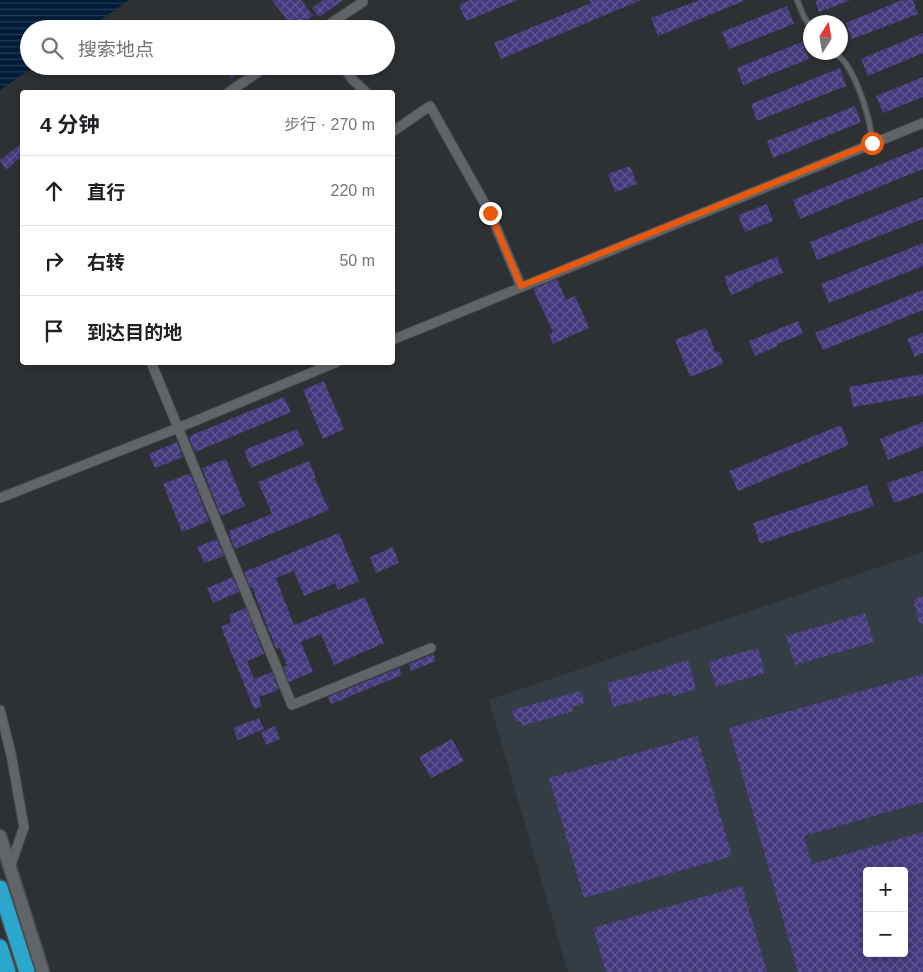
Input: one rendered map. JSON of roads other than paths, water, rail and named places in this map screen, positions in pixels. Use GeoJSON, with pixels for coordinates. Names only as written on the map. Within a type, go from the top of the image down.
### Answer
{"type":"FeatureCollection","features":[{"type":"Feature","properties":{"kind":"highway"},"geometry":{"type":"LineString","coordinates":[[0,888],[27,972]]}},
{"type":"Feature","properties":{"kind":"highway"},"geometry":{"type":"LineString","coordinates":[[0,947],[8,972]]}},
{"type":"Feature","properties":{"kind":"street"},"geometry":{"type":"LineString","coordinates":[[336,20],[363,2]]}},
{"type":"Feature","properties":{"kind":"street"},"geometry":{"type":"LineString","coordinates":[[232,90],[254,75]]}},
{"type":"Feature","properties":{"kind":"street"},"geometry":{"type":"LineString","coordinates":[[349,75],[364,90]]}},
{"type":"Feature","properties":{"kind":"street"},"geometry":{"type":"LineString","coordinates":[[395,130],[430,106],[490,213],[521,286]]}},
{"type":"Feature","properties":{"kind":"street"},"geometry":{"type":"LineString","coordinates":[[395,339],[923,123]]}},
{"type":"Feature","properties":{"kind":"street"},"geometry":{"type":"LineString","coordinates":[[152,365],[292,705],[430,648]]}},
{"type":"Feature","properties":{"kind":"street"},"geometry":{"type":"LineString","coordinates":[[0,498],[178,428],[330,365]]}},
{"type":"Feature","properties":{"kind":"street"},"geometry":{"type":"LineString","coordinates":[[0,710],[11,754],[24,827],[10,868]]}},
{"type":"Feature","properties":{"kind":"street"},"geometry":{"type":"LineString","coordinates":[[0,836],[43,972]]}},
{"type":"Feature","properties":{"kind":"lane"},"geometry":{"type":"LineString","coordinates":[[797,0],[803,15]]}},
{"type":"Feature","properties":{"kind":"lane"},"geometry":{"type":"LineString","coordinates":[[842,60],[856,84],[871,128],[872,143]]}},
{"type":"Feature","properties":{"kind":"water"},"geometry":{"type":"Polygon","coordinates":[[[0,0],[129,0],[101,20],[20,20],[20,75],[22,75],[0,90],[0,0]]]}}]}
